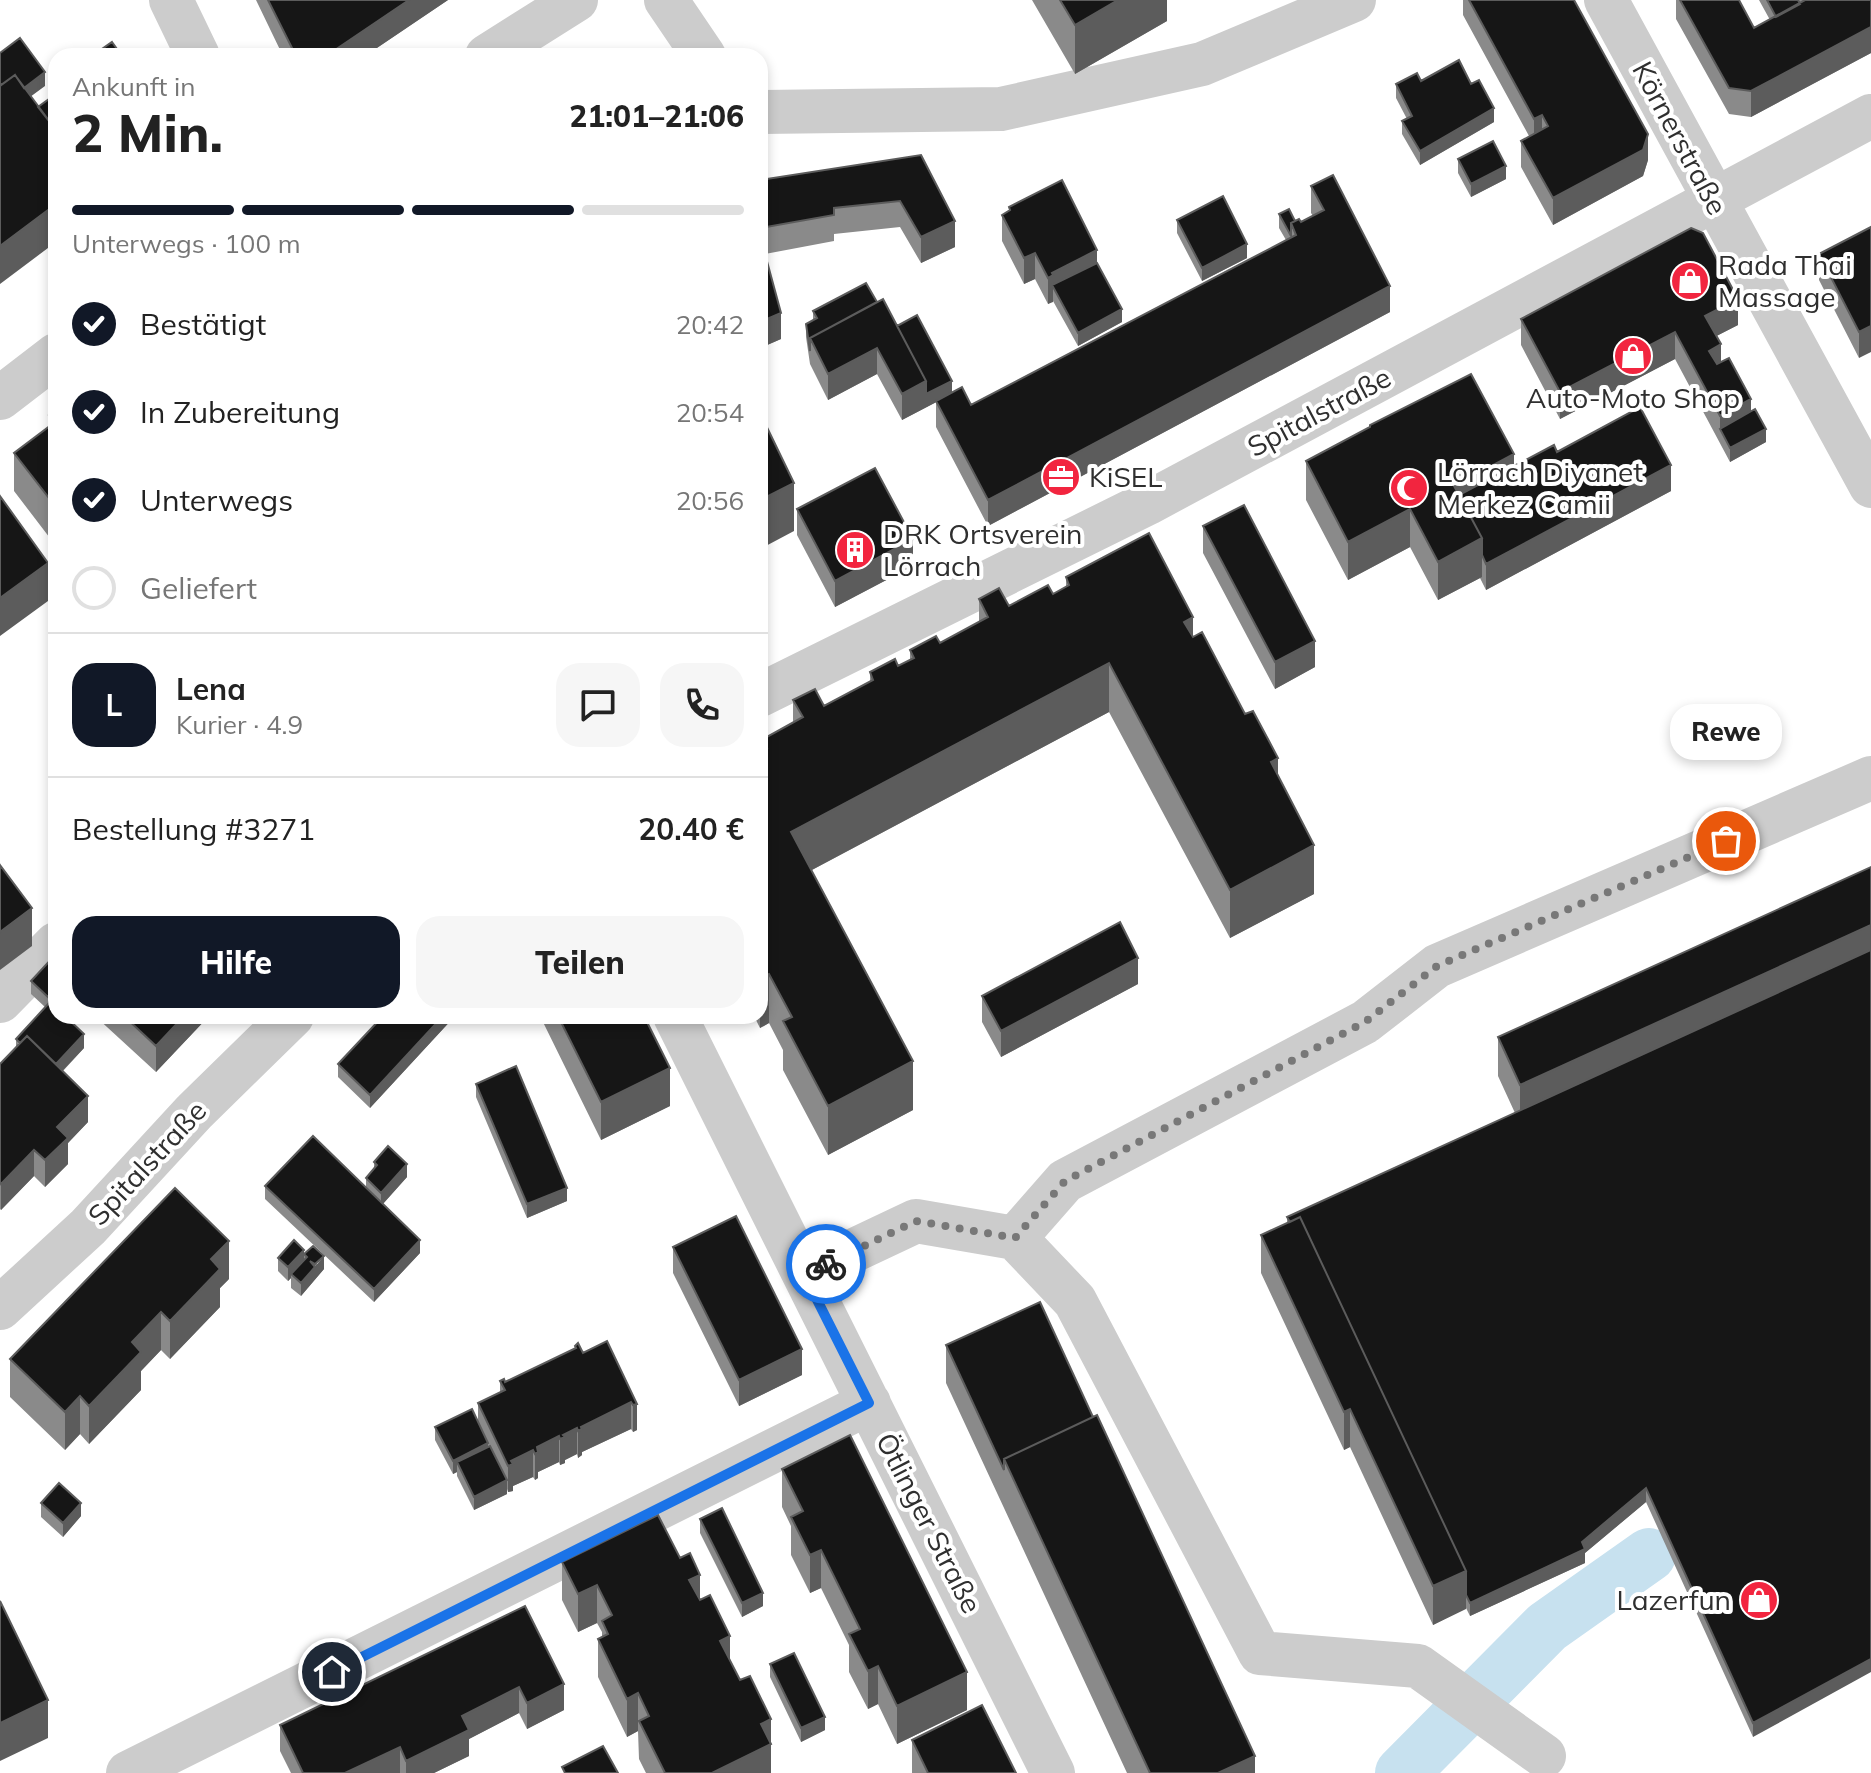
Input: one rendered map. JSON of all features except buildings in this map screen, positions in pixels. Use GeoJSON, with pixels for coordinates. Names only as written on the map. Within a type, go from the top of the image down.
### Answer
{"type":"FeatureCollection","features":[{"type":"Feature","properties":{"kind":"street"},"geometry":{"type":"LineString","coordinates":[[171,0],[194,48]]}},
{"type":"Feature","properties":{"kind":"street"},"geometry":{"type":"LineString","coordinates":[[500,48],[576,0]]}},
{"type":"Feature","properties":{"kind":"street"},"geometry":{"type":"LineString","coordinates":[[666,0],[699,48]]}},
{"type":"Feature","properties":{"kind":"street"},"geometry":{"type":"LineString","coordinates":[[768,112],[1001,109],[1202,64],[1354,0]]}},
{"type":"Feature","properties":{"kind":"street","name":"Körnerstraße"},"geometry":{"type":"LineString","coordinates":[[1606,0],[1871,486]]}},
{"type":"Feature","properties":{"kind":"street","name":"Spitalstraße"},"geometry":{"type":"LineString","coordinates":[[768,691],[1148,503],[1871,116]]}},
{"type":"Feature","properties":{"kind":"street"},"geometry":{"type":"LineString","coordinates":[[0,398],[48,361]]}},
{"type":"Feature","properties":{"kind":"street"},"geometry":{"type":"LineString","coordinates":[[1015,1238],[1065,1181],[1365,1022],[1437,966],[1871,778]]}},
{"type":"Feature","properties":{"kind":"street"},"geometry":{"type":"LineString","coordinates":[[0,1001],[48,952]]}},
{"type":"Feature","properties":{"kind":"street","name":"Spitalstraße"},"geometry":{"type":"LineString","coordinates":[[0,1308],[88,1227],[194,1112],[284,1024]]}},
{"type":"Feature","properties":{"kind":"street","name":"Ötlinger Straße"},"geometry":{"type":"LineString","coordinates":[[679,1024],[1053,1773]]}},
{"type":"Feature","properties":{"kind":"street"},"geometry":{"type":"LineString","coordinates":[[804,1274],[916,1221],[1015,1238],[1075,1301],[1260,1653],[1418,1666],[1544,1756]]}},
{"type":"Feature","properties":{"kind":"street"},"geometry":{"type":"LineString","coordinates":[[128,1773],[869,1403]]}},
{"type":"Feature","properties":{"kind":"waterway"},"geometry":{"type":"LineString","coordinates":[[1402,1773],[1547,1627],[1649,1555]]}},
{"type":"Feature","properties":{"kind":"way so far"},"geometry":{"type":"LineString","coordinates":[[826,1264],[916,1221],[1015,1238],[1065,1181],[1365,1022],[1437,966],[1726,841]]}},
{"type":"Feature","properties":{"kind":"place","name":"Rada Thai Massage"},"geometry":{"type":"Point","coordinates":[1690,281]}},
{"type":"Feature","properties":{"kind":"place","name":"Auto-Moto Shop"},"geometry":{"type":"Point","coordinates":[1633,356]}},
{"type":"Feature","properties":{"kind":"place","name":"KiSEL"},"geometry":{"type":"Point","coordinates":[1061,477]}},
{"type":"Feature","properties":{"kind":"place","name":"Lörrach Diyanet Merkez Camii"},"geometry":{"type":"Point","coordinates":[1409,488]}},
{"type":"Feature","properties":{"kind":"place","name":"DRK Ortsverein Lörrach"},"geometry":{"type":"Point","coordinates":[855,550]}},
{"type":"Feature","properties":{"kind":"place","name":"Rewe"},"geometry":{"type":"Point","coordinates":[1726,841]}},
{"type":"Feature","properties":{"kind":"place","name":"Lazerfun"},"geometry":{"type":"Point","coordinates":[1759,1600]}},
{"type":"Feature","properties":{"kind":"route"},"geometry":{"type":"LineString","coordinates":[[332,1672],[869,1403],[804,1274],[826,1264]]}}]}
